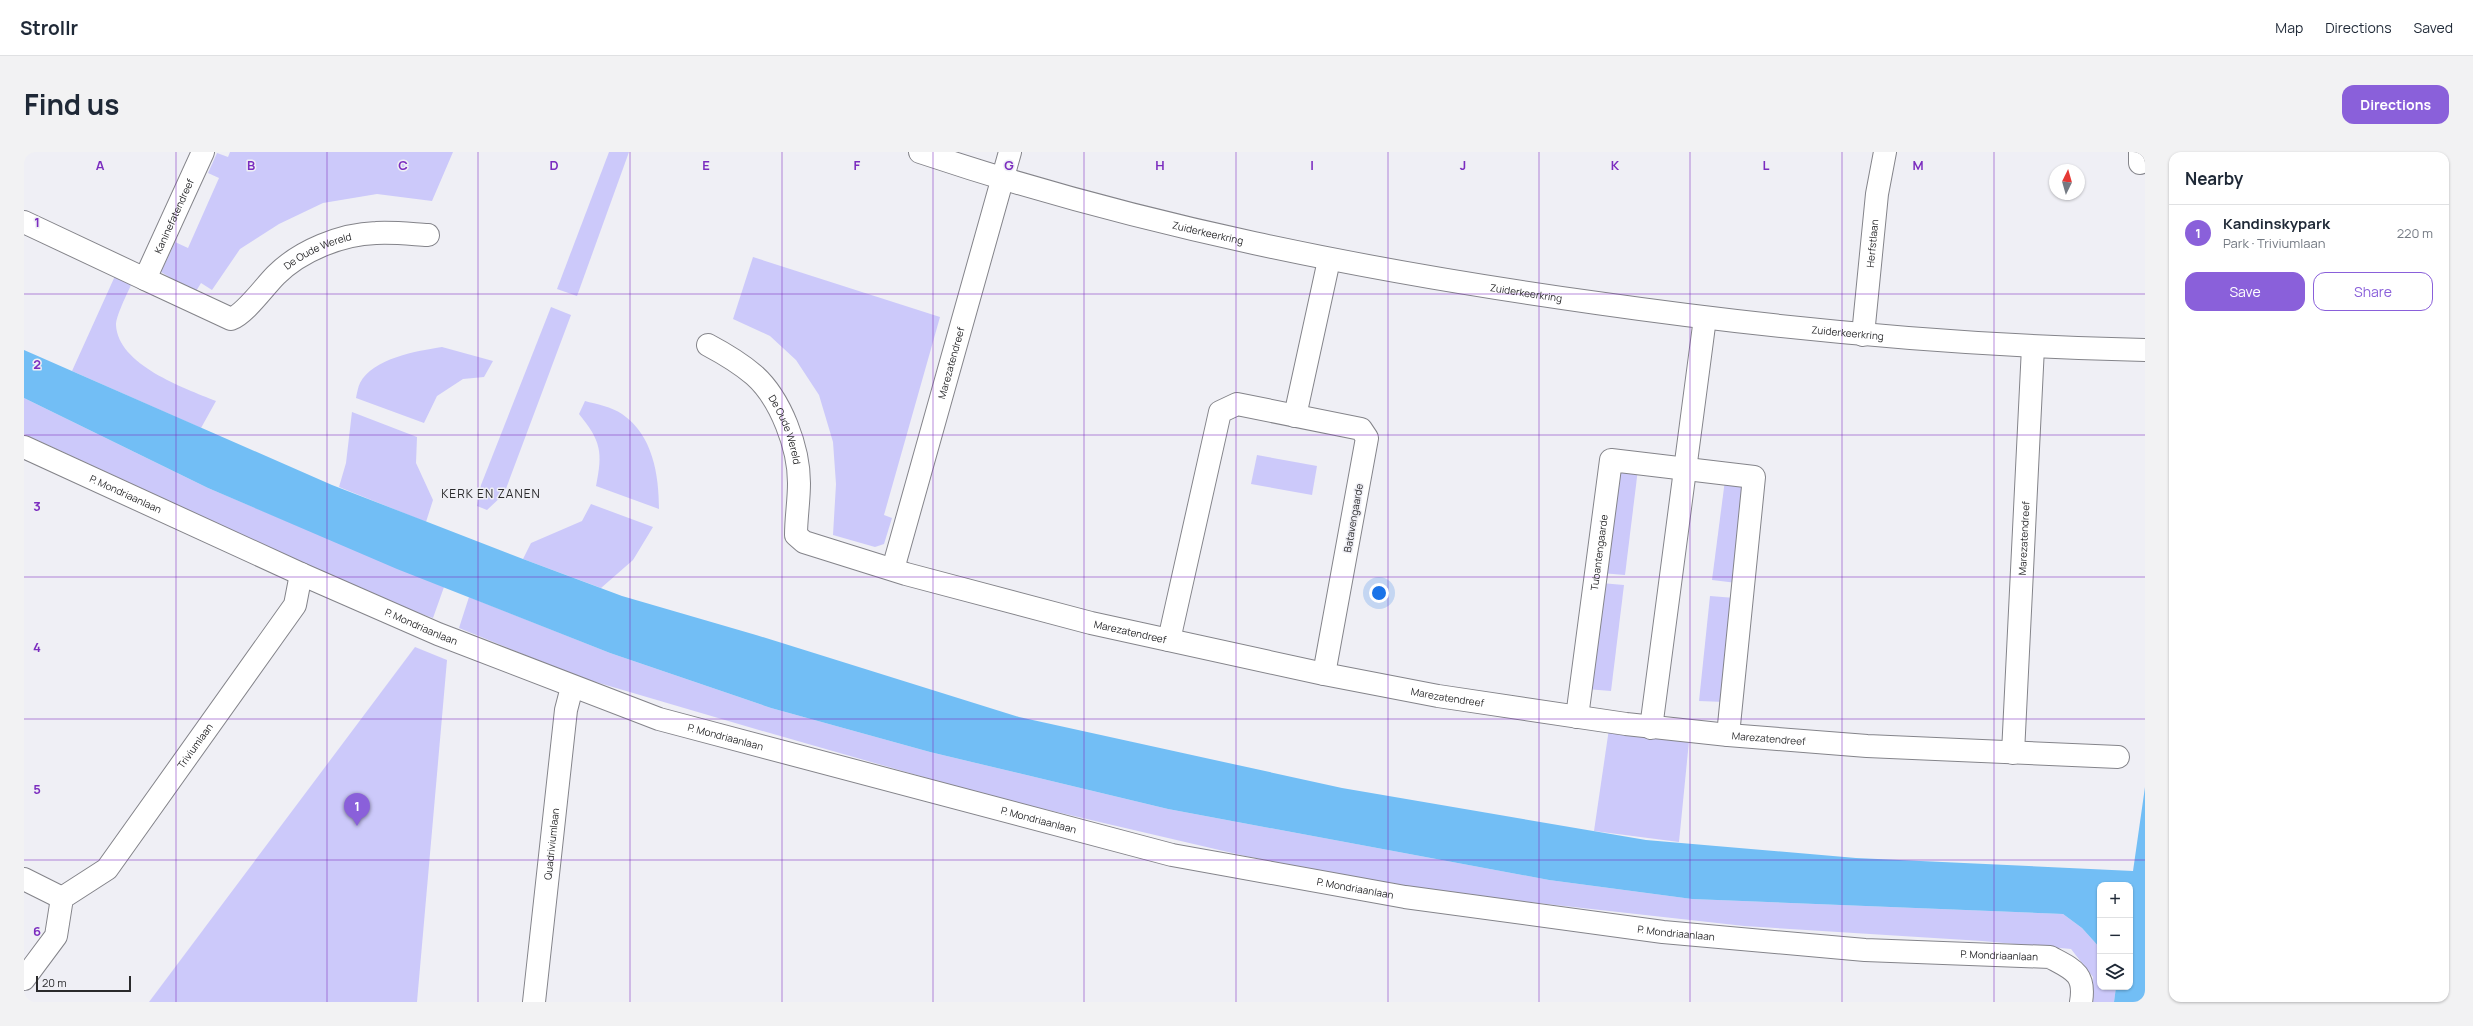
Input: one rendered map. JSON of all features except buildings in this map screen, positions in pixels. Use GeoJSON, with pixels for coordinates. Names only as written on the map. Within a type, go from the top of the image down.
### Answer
{"type":"FeatureCollection","features":[{"type":"Feature","properties":{"kind":"street","name":"Kaninefatendreef"},"geometry":{"type":"LineString","coordinates":[[145,280],[203,152]]}},
{"type":"Feature","properties":{"kind":"street","name":"Zuiderkeerkring"},"geometry":{"type":"LineString","coordinates":[[920,152],[1003,180],[1166,224],[1329,260],[1480,287],[1705,318],[1863,336],[2033,347],[2145,350]]}},
{"type":"Feature","properties":{"kind":"street","name":"Marezatendreef"},"geometry":{"type":"LineString","coordinates":[[893,569],[1010,152]]}},
{"type":"Feature","properties":{"kind":"street","name":"Herfstlaan"},"geometry":{"type":"LineString","coordinates":[[1863,336],[1877,194],[1885,152]]}},
{"type":"Feature","properties":{"kind":"street"},"geometry":{"type":"LineString","coordinates":[[24,222],[145,280]]}},
{"type":"Feature","properties":{"kind":"street","name":"De Oude Wereld"},"geometry":{"type":"LineString","coordinates":[[145,280],[230,319],[241,315],[251,300],[288,263],[331,242],[375,233],[428,235]]}},
{"type":"Feature","properties":{"kind":"street"},"geometry":{"type":"LineString","coordinates":[[1295,416],[1329,260]]}},
{"type":"Feature","properties":{"kind":"street"},"geometry":{"type":"LineString","coordinates":[[1651,728],[1705,318]]}},
{"type":"Feature","properties":{"kind":"street","name":"De Oude Wereld"},"geometry":{"type":"LineString","coordinates":[[708,345],[738,362],[756,376],[772,399],[789,430],[796,455],[799,483],[796,535],[804,542]]}},
{"type":"Feature","properties":{"kind":"street","name":"Marezatendreef"},"geometry":{"type":"LineString","coordinates":[[2013,753],[2033,347]]}},
{"type":"Feature","properties":{"kind":"street","name":"Batavengaarde"},"geometry":{"type":"LineString","coordinates":[[1169,640],[1220,412],[1237,404],[1361,429],[1367,438],[1324,674]]}},
{"type":"Feature","properties":{"kind":"street","name":"P. Mondriaanlaan"},"geometry":{"type":"LineString","coordinates":[[24,447],[301,574],[438,634],[572,687],[666,721],[1172,855],[1405,897],[1663,932],[1865,950],[2050,957],[2076,972],[2083,990],[2081,1002]]}},
{"type":"Feature","properties":{"kind":"street","name":"Tubantengaarde"},"geometry":{"type":"LineString","coordinates":[[1577,718],[1611,460],[1754,477],[1728,735]]}},
{"type":"Feature","properties":{"kind":"street","name":"Marezatendreef"},"geometry":{"type":"LineString","coordinates":[[804,542],[893,569],[1090,624],[1324,674],[1438,696],[1651,728],[1728,735],[1867,746],[2118,757]]}},
{"type":"Feature","properties":{"kind":"street","name":"Triviumlaan"},"geometry":{"type":"LineString","coordinates":[[62,898],[107,869],[296,605],[301,574]]}},
{"type":"Feature","properties":{"kind":"street","name":"Quadriviumlaan"},"geometry":{"type":"LineString","coordinates":[[534,1002],[566,710],[572,687]]}},
{"type":"Feature","properties":{"kind":"street"},"geometry":{"type":"LineString","coordinates":[[24,879],[62,898],[56,936],[24,979]]}},
{"type":"Feature","properties":{"kind":"shaded area"},"geometry":{"type":"Polygon","coordinates":[[[230,152],[453,152],[432,201],[377,194],[323,203],[279,224],[240,249],[212,290],[201,283],[195,293],[161,272],[175,242],[188,248],[219,178],[208,173],[217,153],[228,157],[230,152]]]}},
{"type":"Feature","properties":{"kind":"shaded area"},"geometry":{"type":"Polygon","coordinates":[[[609,152],[629,152],[577,296],[557,289],[609,152]]]}},
{"type":"Feature","properties":{"kind":"shaded area"},"geometry":{"type":"Polygon","coordinates":[[[753,257],[940,317],[884,515],[892,518],[884,544],[875,547],[833,535],[836,484],[833,442],[819,395],[796,360],[770,336],[733,319],[753,257]]]}},
{"type":"Feature","properties":{"kind":"shaded area"},"geometry":{"type":"Polygon","coordinates":[[[115,276],[131,285],[116,321],[120,339],[128,352],[140,363],[155,373],[171,382],[216,401],[201,428],[72,371],[115,276]]]}},
{"type":"Feature","properties":{"kind":"shaded area"},"geometry":{"type":"Polygon","coordinates":[[[551,307],[571,315],[504,494],[487,510],[477,506],[481,485],[551,307]]]}},
{"type":"Feature","properties":{"kind":"shaded area"},"geometry":{"type":"Polygon","coordinates":[[[442,347],[493,361],[484,377],[463,379],[437,396],[424,423],[356,398],[360,383],[366,374],[375,367],[396,357],[442,347]]]}},
{"type":"Feature","properties":{"kind":"shaded area"},"geometry":{"type":"Polygon","coordinates":[[[24,350],[332,485],[622,596],[756,635],[1019,717],[1342,788],[1646,840],[1856,858],[2133,871],[2145,787],[2145,1002],[2114,1002],[2116,990],[2133,990],[2133,882],[2097,882],[2097,945],[2082,928],[2063,914],[1692,899],[1549,880],[1168,809],[930,752],[771,708],[610,653],[397,569],[208,488],[24,398],[24,350]]]}},
{"type":"Feature","properties":{"kind":"shaded area"},"geometry":{"type":"Polygon","coordinates":[[[24,398],[208,488],[444,587],[433,618],[390,603],[24,434],[24,398]]]}},
{"type":"Feature","properties":{"kind":"shaded area"},"geometry":{"type":"Polygon","coordinates":[[[585,401],[614,409],[622,414],[641,433],[652,457],[658,483],[659,509],[596,486],[599,464],[598,447],[592,432],[579,414],[585,401]]]}},
{"type":"Feature","properties":{"kind":"shaded area"},"geometry":{"type":"Polygon","coordinates":[[[352,412],[417,437],[416,463],[433,500],[426,522],[339,487],[346,463],[352,412]]]}},
{"type":"Feature","properties":{"kind":"shaded area"},"geometry":{"type":"Polygon","coordinates":[[[1257,455],[1317,466],[1312,495],[1251,484],[1257,455]]]}},
{"type":"Feature","properties":{"kind":"shaded area"},"geometry":{"type":"Polygon","coordinates":[[[1615,466],[1638,469],[1625,575],[1601,573],[1615,466]]]}},
{"type":"Feature","properties":{"kind":"shaded area"},"geometry":{"type":"Polygon","coordinates":[[[1725,480],[1746,482],[1737,583],[1712,580],[1725,480]]]}},
{"type":"Feature","properties":{"kind":"shaded area"},"geometry":{"type":"Polygon","coordinates":[[[591,504],[653,527],[633,560],[601,588],[523,559],[531,543],[582,521],[591,504]]]}},
{"type":"Feature","properties":{"kind":"shaded area"},"geometry":{"type":"Polygon","coordinates":[[[1601,583],[1624,585],[1611,691],[1586,689],[1601,583]]]}},
{"type":"Feature","properties":{"kind":"shaded area"},"geometry":{"type":"Polygon","coordinates":[[[1710,596],[1735,598],[1725,702],[1699,701],[1710,596]]]}},
{"type":"Feature","properties":{"kind":"shaded area"},"geometry":{"type":"Polygon","coordinates":[[[469,597],[610,653],[771,708],[930,752],[1168,809],[1549,880],[1692,899],[2063,914],[2082,928],[2097,945],[2097,990],[2116,990],[2114,1002],[2091,1002],[2093,977],[2071,949],[1982,941],[1744,926],[1429,891],[1245,856],[997,798],[759,730],[582,678],[459,628],[469,597]]]}},
{"type":"Feature","properties":{"kind":"shaded area"},"geometry":{"type":"Polygon","coordinates":[[[415,647],[447,660],[417,1002],[149,1002],[415,647]]]}},
{"type":"Feature","properties":{"kind":"shaded area"},"geometry":{"type":"Polygon","coordinates":[[[1610,722],[1690,731],[1679,842],[1594,831],[1610,722]]]}},
{"type":"Feature","properties":{"kind":"place","name":"Kandinskypark"},"geometry":{"type":"Point","coordinates":[357,826]}},
{"type":"Feature","properties":{"kind":"district","name":"KERK EN ZANEN"},"geometry":{"type":"Point","coordinates":[491,493]}}]}
